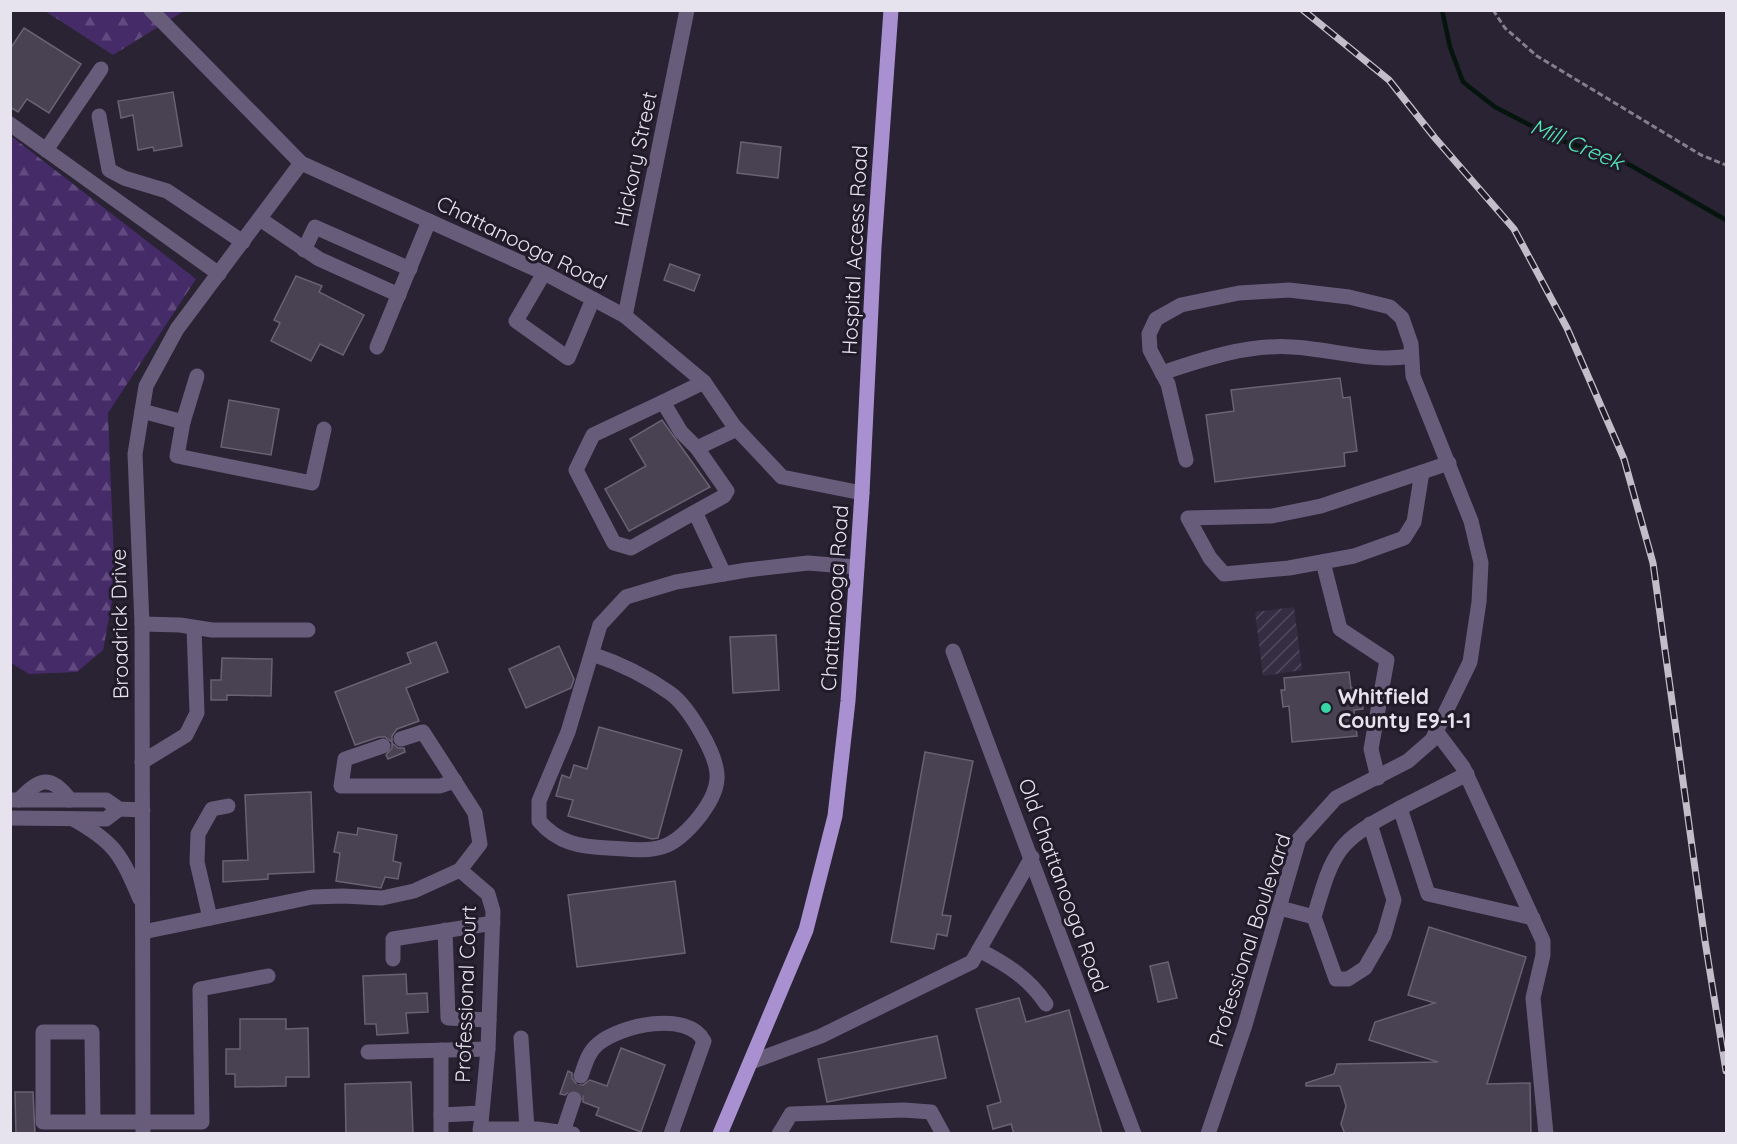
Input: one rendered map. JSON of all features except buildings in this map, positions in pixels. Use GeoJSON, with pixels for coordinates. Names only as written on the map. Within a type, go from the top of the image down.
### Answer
{"type":"FeatureCollection","features":[{"type":"Feature","properties":{"kind":"main road","name":"Hospital Access Road"},"geometry":{"type":"LineString","coordinates":[[862,493],[874,247],[891,10]]}},
{"type":"Feature","properties":{"kind":"main road","name":"Chattanooga Road"},"geometry":{"type":"LineString","coordinates":[[720,1134],[806,930],[835,816],[848,700],[862,493]]}},
{"type":"Feature","properties":{"kind":"street","name":"Chattanooga Road"},"geometry":{"type":"LineString","coordinates":[[151,10],[301,164],[544,273],[626,316],[704,382],[737,429],[782,477],[862,493]]}},
{"type":"Feature","properties":{"kind":"street","name":"Hickory Street"},"geometry":{"type":"LineString","coordinates":[[626,316],[687,10]]}},
{"type":"Feature","properties":{"kind":"street"},"geometry":{"type":"LineString","coordinates":[[46,150],[101,69]]}},
{"type":"Feature","properties":{"kind":"street"},"geometry":{"type":"LineString","coordinates":[[99,116],[109,170],[124,178],[167,190],[243,242]]}},
{"type":"Feature","properties":{"kind":"street"},"geometry":{"type":"LineString","coordinates":[[10,124],[219,274]]}},
{"type":"Feature","properties":{"kind":"street","name":"Broadrick Drive"},"geometry":{"type":"LineString","coordinates":[[143,1128],[142,624],[135,454],[146,386],[177,329],[301,164]]}},
{"type":"Feature","properties":{"kind":"street"},"geometry":{"type":"LineString","coordinates":[[260,219],[319,259],[399,295]]}},
{"type":"Feature","properties":{"kind":"street"},"geometry":{"type":"LineString","coordinates":[[377,347],[429,221]]}},
{"type":"Feature","properties":{"kind":"street"},"geometry":{"type":"LineString","coordinates":[[304,250],[315,227],[410,268]]}},
{"type":"Feature","properties":{"kind":"street"},"geometry":{"type":"LineString","coordinates":[[544,273],[516,321],[568,358],[593,299]]}},
{"type":"Feature","properties":{"kind":"street","name":"Professional Boulevard"},"geometry":{"type":"LineString","coordinates":[[1186,460],[1168,384],[1150,350],[1149,334],[1156,319],[1181,305],[1239,293],[1289,290],[1349,297],[1390,307],[1401,318],[1411,344],[1413,376],[1471,521],[1481,563],[1470,662],[1432,740],[1408,761],[1336,798],[1299,838],[1280,908],[1208,1134]]}},
{"type":"Feature","properties":{"kind":"street"},"geometry":{"type":"LineString","coordinates":[[1162,373],[1202,359],[1240,351],[1289,347],[1386,360],[1411,356]]}},
{"type":"Feature","properties":{"kind":"street"},"geometry":{"type":"LineString","coordinates":[[197,376],[183,422],[177,456],[312,483],[324,429]]}},
{"type":"Feature","properties":{"kind":"street"},"geometry":{"type":"LineString","coordinates":[[663,402],[681,432],[697,448],[727,491],[724,496],[631,548],[614,543],[576,470],[593,435],[704,382]]}},
{"type":"Feature","properties":{"kind":"street"},"geometry":{"type":"LineString","coordinates":[[142,411],[183,422]]}},
{"type":"Feature","properties":{"kind":"street"},"geometry":{"type":"LineString","coordinates":[[697,448],[737,429]]}},
{"type":"Feature","properties":{"kind":"street"},"geometry":{"type":"LineString","coordinates":[[1422,472],[1414,522],[1404,538],[1354,556],[1289,568],[1224,574],[1210,558],[1188,518],[1272,516],[1321,506],[1449,462]]}},
{"type":"Feature","properties":{"kind":"street"},"geometry":{"type":"LineString","coordinates":[[695,512],[724,574]]}},
{"type":"Feature","properties":{"kind":"street"},"geometry":{"type":"LineString","coordinates":[[1323,562],[1340,629],[1387,660],[1371,749],[1378,778]]}},
{"type":"Feature","properties":{"kind":"street"},"geometry":{"type":"LineString","coordinates":[[592,654],[619,663],[672,694],[706,738],[717,778],[710,803],[684,835],[653,852],[578,847],[549,833],[539,821],[539,801],[568,732],[600,625],[626,597],[676,582],[808,563],[857,567]]}},
{"type":"Feature","properties":{"kind":"street"},"geometry":{"type":"LineString","coordinates":[[142,624],[212,630],[308,630]]}},
{"type":"Feature","properties":{"kind":"street"},"geometry":{"type":"LineString","coordinates":[[142,762],[186,735],[197,712],[194,628]]}},
{"type":"Feature","properties":{"kind":"street","name":"Old Chattanooga Road"},"geometry":{"type":"LineString","coordinates":[[953,651],[1134,1134]]}},
{"type":"Feature","properties":{"kind":"street"},"geometry":{"type":"LineString","coordinates":[[1436,731],[1467,774],[1543,941],[1543,955],[1533,998],[1546,1134]]}},
{"type":"Feature","properties":{"kind":"street"},"geometry":{"type":"LineString","coordinates":[[142,932],[312,897],[382,898],[414,891],[460,870],[480,844],[475,813],[423,732],[401,739]]}},
{"type":"Feature","properties":{"kind":"street"},"geometry":{"type":"LineString","coordinates":[[383,746],[345,759],[341,786],[440,786],[455,781]]}},
{"type":"Feature","properties":{"kind":"street"},"geometry":{"type":"LineString","coordinates":[[1370,824],[1394,900],[1384,935],[1365,968],[1348,979],[1336,979],[1314,917],[1328,869],[1341,845],[1370,824],[1467,774]]}},
{"type":"Feature","properties":{"kind":"street"},"geometry":{"type":"LineString","coordinates":[[15,800],[106,800],[119,809],[142,810]]}},
{"type":"Feature","properties":{"kind":"street"},"geometry":{"type":"LineString","coordinates":[[210,918],[197,862],[198,834],[212,809],[228,806]]}},
{"type":"Feature","properties":{"kind":"street"},"geometry":{"type":"LineString","coordinates":[[1400,808],[1428,894],[1533,918]]}},
{"type":"Feature","properties":{"kind":"street"},"geometry":{"type":"LineString","coordinates":[[10,818],[106,819],[119,809]]}},
{"type":"Feature","properties":{"kind":"street"},"geometry":{"type":"LineString","coordinates":[[73,819],[92,829],[118,850],[142,903]]}},
{"type":"Feature","properties":{"kind":"street"},"geometry":{"type":"LineString","coordinates":[[751,1062],[821,1036],[972,962],[1032,857]]}},
{"type":"Feature","properties":{"kind":"street","name":"Professional Court"},"geometry":{"type":"LineString","coordinates":[[460,870],[488,894],[493,911],[488,1049],[480,1131]]}},
{"type":"Feature","properties":{"kind":"street"},"geometry":{"type":"LineString","coordinates":[[1280,908],[1314,917]]}},
{"type":"Feature","properties":{"kind":"street"},"geometry":{"type":"LineString","coordinates":[[393,959],[393,939],[492,923]]}},
{"type":"Feature","properties":{"kind":"street"},"geometry":{"type":"LineString","coordinates":[[445,930],[448,1018],[489,1020]]}},
{"type":"Feature","properties":{"kind":"street"},"geometry":{"type":"LineString","coordinates":[[979,950],[1011,967],[1036,988],[1046,1004]]}},
{"type":"Feature","properties":{"kind":"street"},"geometry":{"type":"LineString","coordinates":[[93,1122],[92,1032],[43,1032],[43,1122],[93,1122],[143,1128],[202,1122],[200,989],[268,976]]}},
{"type":"Feature","properties":{"kind":"street"},"geometry":{"type":"LineString","coordinates":[[581,1076],[590,1053],[597,1044],[607,1038],[651,1023],[679,1023],[699,1032],[704,1041],[671,1134]]}},
{"type":"Feature","properties":{"kind":"street"},"geometry":{"type":"LineString","coordinates":[[521,1038],[527,1129]]}},
{"type":"Feature","properties":{"kind":"street"},"geometry":{"type":"LineString","coordinates":[[368,1052],[488,1049]]}},
{"type":"Feature","properties":{"kind":"street"},"geometry":{"type":"LineString","coordinates":[[441,1050],[441,1134]]}},
{"type":"Feature","properties":{"kind":"street"},"geometry":{"type":"LineString","coordinates":[[480,1131],[527,1129],[568,1133],[574,1099]]}},
{"type":"Feature","properties":{"kind":"street"},"geometry":{"type":"LineString","coordinates":[[779,1134],[791,1114],[904,1110],[931,1112],[943,1134]]}},
{"type":"Feature","properties":{"kind":"street"},"geometry":{"type":"LineString","coordinates":[[441,1115],[481,1113]]}},
{"type":"Feature","properties":{"kind":"path"},"geometry":{"type":"LineString","coordinates":[[1493,10],[1505,28],[1537,56],[1701,155],[1726,165]]}},
{"type":"Feature","properties":{"kind":"shaded area"},"geometry":{"type":"Polygon","coordinates":[[[1294,607],[1302,670],[1263,676],[1255,612],[1294,607]]]}},
{"type":"Feature","properties":{"kind":"green space"},"geometry":{"type":"Polygon","coordinates":[[[45,11],[184,11],[113,55],[45,11]]]}},
{"type":"Feature","properties":{"kind":"green space"},"geometry":{"type":"Polygon","coordinates":[[[11,136],[196,279],[108,413],[115,585],[103,650],[77,672],[29,674],[11,663],[11,136]]]}},
{"type":"Feature","properties":{"kind":"waterway","name":"Mill Creek"},"geometry":{"type":"LineString","coordinates":[[1442,10],[1450,47],[1463,82],[1495,107],[1559,140],[1616,157],[1726,220]]}},
{"type":"Feature","properties":{"kind":"tunnel"},"geometry":{"type":"LineString","coordinates":[[574,1099],[581,1076]]}},
{"type":"Feature","properties":{"kind":"railway"},"geometry":{"type":"LineString","coordinates":[[1303,10],[1389,80],[1435,138],[1514,229],[1567,328],[1624,459],[1653,563],[1705,941],[1726,1071]]}},
{"type":"Feature","properties":{"kind":"place","name":"Whitfield County E9-1-1"},"geometry":{"type":"Point","coordinates":[1326,708]}}]}
